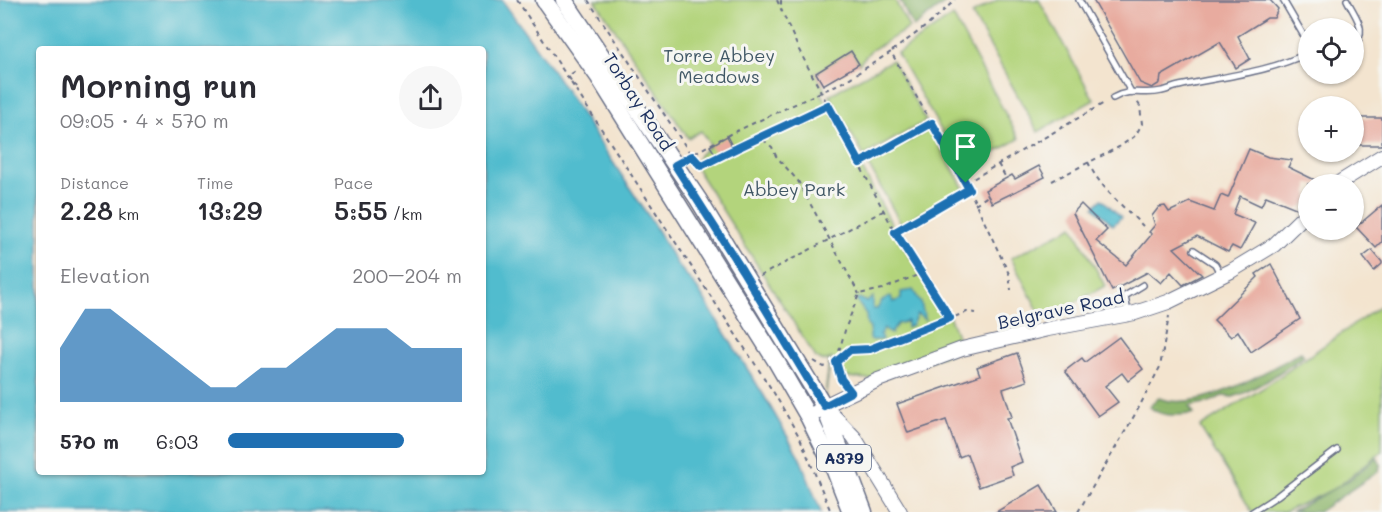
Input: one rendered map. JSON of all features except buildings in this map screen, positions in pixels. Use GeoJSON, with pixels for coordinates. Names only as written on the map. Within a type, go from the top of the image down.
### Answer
{"type":"FeatureCollection","features":[{"type":"Feature","properties":{"kind":"main road","name":"Torbay Road"},"geometry":{"type":"LineString","coordinates":[[544,0],[589,63],[663,177],[809,418],[835,471],[850,512]]}},
{"type":"Feature","properties":{"kind":"main road","name":"Torbay Road"},"geometry":{"type":"LineString","coordinates":[[564,0],[675,165],[824,406],[864,512]]}},
{"type":"Feature","properties":{"kind":"street"},"geometry":{"type":"LineString","coordinates":[[1353,174],[1382,156]]}},
{"type":"Feature","properties":{"kind":"street","name":"Belgrave Road"},"geometry":{"type":"LineString","coordinates":[[809,418],[824,406],[851,392],[962,350],[1048,329],[1128,314],[1168,302],[1222,276],[1274,245],[1298,222]]}},
{"type":"Feature","properties":{"kind":"street"},"geometry":{"type":"LineString","coordinates":[[824,406],[854,436],[900,512]]}},
{"type":"Feature","properties":{"kind":"lane"},"geometry":{"type":"LineString","coordinates":[[1079,0],[1131,92]]}},
{"type":"Feature","properties":{"kind":"lane"},"geometry":{"type":"LineString","coordinates":[[1283,0],[1298,26]]}},
{"type":"Feature","properties":{"kind":"lane"},"geometry":{"type":"LineString","coordinates":[[1347,0],[1356,18]]}},
{"type":"Feature","properties":{"kind":"lane"},"geometry":{"type":"LineString","coordinates":[[1113,98],[1121,93],[1160,92],[1177,86],[1255,72],[1298,58]]}},
{"type":"Feature","properties":{"kind":"lane"},"geometry":{"type":"LineString","coordinates":[[1194,250],[1215,264],[1222,276]]}},
{"type":"Feature","properties":{"kind":"lane"},"geometry":{"type":"LineString","coordinates":[[1128,314],[1125,296],[1143,285]]}},
{"type":"Feature","properties":{"kind":"lane"},"geometry":{"type":"LineString","coordinates":[[1252,512],[1278,496],[1337,450]]}},
{"type":"Feature","properties":{"kind":"path"},"geometry":{"type":"LineString","coordinates":[[517,0],[566,75],[568,82],[580,96]]}},
{"type":"Feature","properties":{"kind":"path"},"geometry":{"type":"LineString","coordinates":[[588,0],[692,156],[701,166],[828,105]]}},
{"type":"Feature","properties":{"kind":"path"},"geometry":{"type":"LineString","coordinates":[[779,0],[781,10],[799,50],[895,232],[950,318]]}},
{"type":"Feature","properties":{"kind":"path"},"geometry":{"type":"LineString","coordinates":[[675,165],[730,134],[845,81],[891,52],[929,24],[955,0]]}},
{"type":"Feature","properties":{"kind":"path"},"geometry":{"type":"LineString","coordinates":[[891,52],[966,183],[1009,274],[1011,290]]}},
{"type":"Feature","properties":{"kind":"path"},"geometry":{"type":"LineString","coordinates":[[589,63],[568,76],[774,393],[800,438],[831,512]]}},
{"type":"Feature","properties":{"kind":"path"},"geometry":{"type":"LineString","coordinates":[[1052,182],[1119,147],[1135,136],[1142,124],[1140,106],[1132,96],[1127,98],[1121,93]]}},
{"type":"Feature","properties":{"kind":"path"},"geometry":{"type":"LineString","coordinates":[[966,183],[1113,98]]}},
{"type":"Feature","properties":{"kind":"path"},"geometry":{"type":"LineString","coordinates":[[860,163],[932,123]]}},
{"type":"Feature","properties":{"kind":"path"},"geometry":{"type":"LineString","coordinates":[[761,138],[772,147],[776,156],[798,181],[859,294]]}},
{"type":"Feature","properties":{"kind":"path"},"geometry":{"type":"LineString","coordinates":[[1088,162],[1091,170],[1109,192],[1143,226]]}},
{"type":"Feature","properties":{"kind":"path"},"geometry":{"type":"LineString","coordinates":[[998,164],[1006,178]]}},
{"type":"Feature","properties":{"kind":"path"},"geometry":{"type":"LineString","coordinates":[[895,232],[969,189]]}},
{"type":"Feature","properties":{"kind":"path"},"geometry":{"type":"LineString","coordinates":[[975,204],[988,196]]}},
{"type":"Feature","properties":{"kind":"path"},"geometry":{"type":"LineString","coordinates":[[760,276],[885,210]]}},
{"type":"Feature","properties":{"kind":"path"},"geometry":{"type":"LineString","coordinates":[[859,294],[883,289],[920,274]]}},
{"type":"Feature","properties":{"kind":"path"},"geometry":{"type":"LineString","coordinates":[[703,283],[707,281]]}},
{"type":"Feature","properties":{"kind":"path"},"geometry":{"type":"LineString","coordinates":[[851,392],[841,379],[836,362],[859,294]]}},
{"type":"Feature","properties":{"kind":"path"},"geometry":{"type":"LineString","coordinates":[[1078,512],[1160,367],[1170,314],[1168,302]]}},
{"type":"Feature","properties":{"kind":"path"},"geometry":{"type":"LineString","coordinates":[[836,362],[850,350],[870,349],[950,318],[968,312],[976,313]]}},
{"type":"Feature","properties":{"kind":"green space"},"geometry":{"type":"Polygon","coordinates":[[[595,0],[895,0],[909,28],[870,51],[859,64],[851,51],[816,73],[826,91],[821,93],[904,247],[950,318],[962,349],[878,380],[847,377],[843,374],[841,365],[831,358],[824,406],[829,360],[823,361],[816,358],[696,168],[699,155],[710,145],[701,131],[688,138],[595,0]]]}},
{"type":"Feature","properties":{"kind":"green space"},"geometry":{"type":"Polygon","coordinates":[[[900,0],[949,0],[913,27],[900,0]]]}},
{"type":"Feature","properties":{"kind":"green space"},"geometry":{"type":"Polygon","coordinates":[[[997,0],[1039,0],[1094,100],[1038,132],[972,14],[997,0]]]}},
{"type":"Feature","properties":{"kind":"green space"},"geometry":{"type":"Polygon","coordinates":[[[953,16],[1019,139],[964,170],[897,53],[953,16]]]}},
{"type":"Feature","properties":{"kind":"green space"},"geometry":{"type":"Polygon","coordinates":[[[892,60],[926,121],[864,156],[829,95],[892,60]]]}},
{"type":"Feature","properties":{"kind":"green space"},"geometry":{"type":"Polygon","coordinates":[[[930,129],[964,189],[901,224],[868,164],[930,129]]]}},
{"type":"Feature","properties":{"kind":"green space"},"geometry":{"type":"Polygon","coordinates":[[[1073,226],[1105,286],[1043,320],[1011,258],[1073,226]]]}},
{"type":"Feature","properties":{"kind":"green space"},"geometry":{"type":"Polygon","coordinates":[[[1382,305],[1382,451],[1336,488],[1284,512],[1252,512],[1200,427],[1263,388],[1382,305]]]}},
{"type":"Feature","properties":{"kind":"green space"},"geometry":{"type":"Polygon","coordinates":[[[1301,352],[1304,356],[1267,381],[1244,393],[1233,397],[1222,396],[1210,402],[1189,406],[1194,414],[1165,414],[1150,407],[1159,398],[1175,401],[1193,400],[1232,388],[1301,352]]]}},
{"type":"Feature","properties":{"kind":"green space"},"geometry":{"type":"Polygon","coordinates":[[[1377,457],[1380,464],[1379,471],[1318,512],[1292,512],[1349,480],[1377,457]]]}},
{"type":"Feature","properties":{"kind":"water"},"geometry":{"type":"Polygon","coordinates":[[[0,0],[502,0],[555,74],[651,220],[677,264],[697,288],[800,458],[821,512],[0,512],[0,0]]]}},
{"type":"Feature","properties":{"kind":"water"},"geometry":{"type":"Polygon","coordinates":[[[1102,199],[1121,217],[1113,225],[1094,207],[1102,199]]]}},
{"type":"Feature","properties":{"kind":"water"},"geometry":{"type":"Polygon","coordinates":[[[913,290],[921,303],[925,320],[917,314],[912,325],[907,328],[907,321],[897,324],[891,334],[884,328],[880,334],[882,340],[870,340],[870,328],[867,325],[866,314],[856,300],[859,298],[867,302],[873,297],[873,309],[877,309],[882,301],[891,296],[893,302],[901,299],[901,292],[913,290]]]}},
{"type":"Feature","properties":{"kind":"route"},"geometry":{"type":"LineString","coordinates":[[828,105],[860,163],[932,123],[966,183],[969,189],[895,232],[950,318],[870,349],[850,350],[836,362],[841,379],[851,392],[824,406],[675,165],[692,156],[701,166],[828,105]]}},
{"type":"Feature","properties":{"kind":"park label","name":"Torre Abbey Meadows"},"geometry":{"type":"Point","coordinates":[719,66]}},
{"type":"Feature","properties":{"kind":"park label","name":"Abbey Park"},"geometry":{"type":"Point","coordinates":[794,190]}}]}
